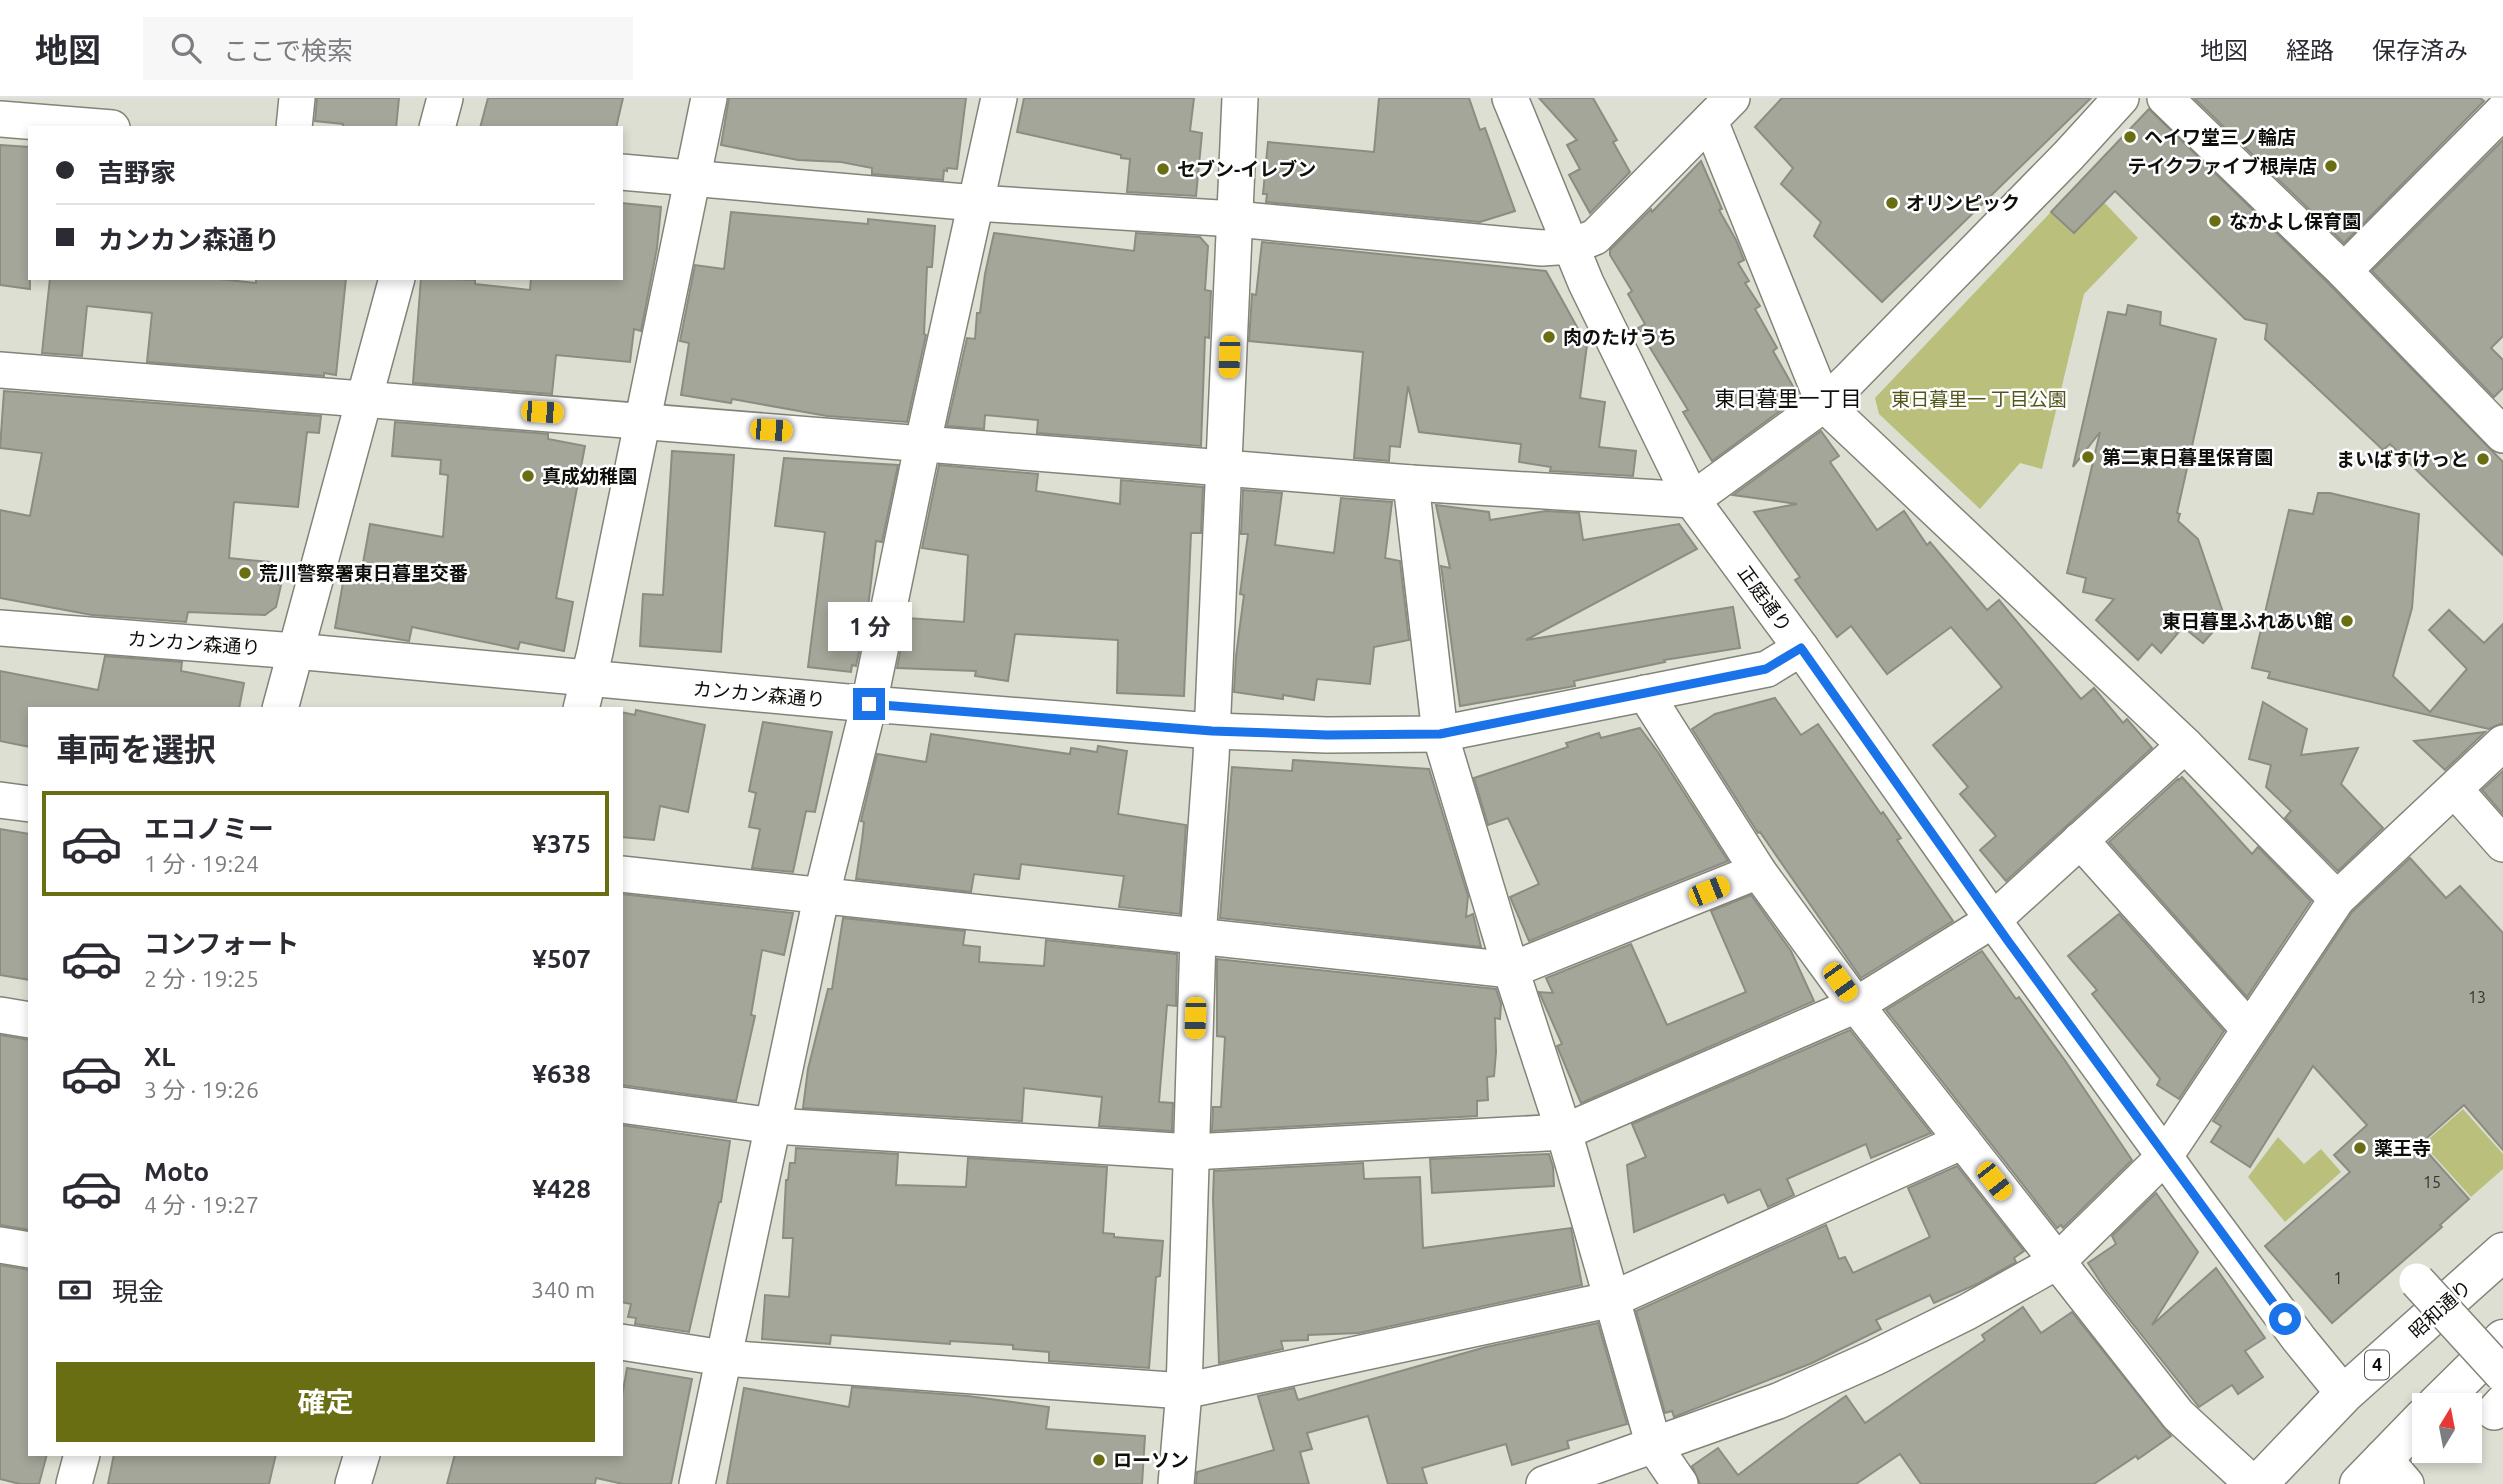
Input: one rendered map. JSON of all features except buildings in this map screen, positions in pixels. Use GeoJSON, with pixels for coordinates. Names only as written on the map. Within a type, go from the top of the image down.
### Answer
{"type":"FeatureCollection","features":[{"type":"Feature","properties":{"kind":"highway","name":"昭和通り"},"geometry":{"type":"LineString","coordinates":[[2258,1484],[2344,1394],[2503,1252]]}},
{"type":"Feature","properties":{"kind":"highway"},"geometry":{"type":"LineString","coordinates":[[2448,1393],[2503,1339]]}},
{"type":"Feature","properties":{"kind":"highway"},"geometry":{"type":"LineString","coordinates":[[2383,1475],[2412,1434]]}},
{"type":"Feature","properties":{"kind":"street"},"geometry":{"type":"LineString","coordinates":[[294,126],[297,98]]}},
{"type":"Feature","properties":{"kind":"street"},"geometry":{"type":"LineString","coordinates":[[438,126],[446,98]]}},
{"type":"Feature","properties":{"kind":"street"},"geometry":{"type":"LineString","coordinates":[[585,694],[709,98]]}},
{"type":"Feature","properties":{"kind":"street"},"geometry":{"type":"LineString","coordinates":[[697,1484],[821,898],[869,704],[923,442],[999,98]]}},
{"type":"Feature","properties":{"kind":"street"},"geometry":{"type":"LineString","coordinates":[[1177,1484],[1184,1391],[1198,938],[1212,731],[1240,98]]}},
{"type":"Feature","properties":{"kind":"street","name":"正庭通り"},"geometry":{"type":"LineString","coordinates":[[1510,98],[1586,283],[1692,500],[2165,1156],[2300,1339],[2344,1394]]}},
{"type":"Feature","properties":{"kind":"street"},"geometry":{"type":"LineString","coordinates":[[0,370],[1411,483],[1692,500],[1824,404],[2059,166],[2121,98]]}},
{"type":"Feature","properties":{"kind":"street"},"geometry":{"type":"LineString","coordinates":[[2165,98],[2499,422]]}},
{"type":"Feature","properties":{"kind":"street"},"geometry":{"type":"LineString","coordinates":[[623,172],[976,203],[1235,219],[1542,248],[1572,246],[1595,237],[1721,109],[1824,404],[2185,745],[2337,899]]}},
{"type":"Feature","properties":{"kind":"street"},"geometry":{"type":"LineString","coordinates":[[2344,271],[2503,111]]}},
{"type":"Feature","properties":{"kind":"street"},"geometry":{"type":"LineString","coordinates":[[0,118],[90,126]]}},
{"type":"Feature","properties":{"kind":"street"},"geometry":{"type":"LineString","coordinates":[[281,707],[396,280]]}},
{"type":"Feature","properties":{"kind":"street"},"geometry":{"type":"LineString","coordinates":[[1411,483],[1440,734],[1511,970],[1564,1132],[1654,1446],[1680,1484]]}},
{"type":"Feature","properties":{"kind":"street","name":"カンカン森通り"},"geometry":{"type":"LineString","coordinates":[[0,628],[295,651],[585,694],[869,704],[1212,731],[1327,735],[1440,734],[1766,669],[1801,648]]}},
{"type":"Feature","properties":{"kind":"street"},"geometry":{"type":"LineString","coordinates":[[1645,693],[1758,871],[1856,1005],[2178,1415],[2253,1484]]}},
{"type":"Feature","properties":{"kind":"street"},"geometry":{"type":"LineString","coordinates":[[1544,1484],[1778,1401],[1874,1358],[1966,1312],[2058,1261],[2165,1156],[2337,899],[2503,743]]}},
{"type":"Feature","properties":{"kind":"street"},"geometry":{"type":"LineString","coordinates":[[623,1105],[774,1126],[1192,1152],[1564,1132],[1856,1005],[1993,919],[2185,745]]}},
{"type":"Feature","properties":{"kind":"street"},"geometry":{"type":"LineString","coordinates":[[2455,790],[2503,844]]}},
{"type":"Feature","properties":{"kind":"street"},"geometry":{"type":"LineString","coordinates":[[0,800],[28,804]]}},
{"type":"Feature","properties":{"kind":"street"},"geometry":{"type":"LineString","coordinates":[[2080,840],[2249,1029]]}},
{"type":"Feature","properties":{"kind":"street"},"geometry":{"type":"LineString","coordinates":[[623,874],[821,898],[1511,970],[1758,871]]}},
{"type":"Feature","properties":{"kind":"street"},"geometry":{"type":"LineString","coordinates":[[0,1015],[28,1020]]}},
{"type":"Feature","properties":{"kind":"street"},"geometry":{"type":"LineString","coordinates":[[623,1342],[723,1358],[1184,1391],[1613,1299],[1963,1140]]}},
{"type":"Feature","properties":{"kind":"street"},"geometry":{"type":"LineString","coordinates":[[0,1245],[28,1250]]}},
{"type":"Feature","properties":{"kind":"street"},"geometry":{"type":"LineString","coordinates":[[2424,1276],[2503,1375]]}},
{"type":"Feature","properties":{"kind":"street"},"geometry":{"type":"LineString","coordinates":[[74,1484],[81,1456]]}},
{"type":"Feature","properties":{"kind":"street"},"geometry":{"type":"LineString","coordinates":[[353,1484],[361,1456]]}},
{"type":"Feature","properties":{"kind":"green space","name":"東日暮里一 丁目公園"},"geometry":{"type":"Polygon","coordinates":[[[2082,179],[2138,238],[2084,294],[2042,469],[2020,463],[1980,509],[1879,414],[1875,398],[2082,179]]]}},
{"type":"Feature","properties":{"kind":"green space"},"geometry":{"type":"Polygon","coordinates":[[[2463,1109],[2503,1154],[2503,1169],[2471,1197],[2423,1144],[2463,1109]]]}},
{"type":"Feature","properties":{"kind":"green space"},"geometry":{"type":"Polygon","coordinates":[[[2278,1137],[2304,1164],[2321,1149],[2341,1172],[2285,1222],[2248,1177],[2278,1137]]]}},
{"type":"Feature","properties":{"kind":"place","name":"ヘイワ堂三ノ輪店"},"geometry":{"type":"Point","coordinates":[2130,137]}},
{"type":"Feature","properties":{"kind":"place","name":"テイクファイブ根岸店"},"geometry":{"type":"Point","coordinates":[2331,166]}},
{"type":"Feature","properties":{"kind":"place","name":"セブン-イレブン"},"geometry":{"type":"Point","coordinates":[1163,169]}},
{"type":"Feature","properties":{"kind":"place","name":"オリンピック"},"geometry":{"type":"Point","coordinates":[1892,203]}},
{"type":"Feature","properties":{"kind":"place","name":"なかよし保育園"},"geometry":{"type":"Point","coordinates":[2215,221]}},
{"type":"Feature","properties":{"kind":"place","name":"肉のたけうち"},"geometry":{"type":"Point","coordinates":[1549,337]}},
{"type":"Feature","properties":{"kind":"place","name":"第二東日暮里保育園"},"geometry":{"type":"Point","coordinates":[2088,457]}},
{"type":"Feature","properties":{"kind":"place","name":"まいばすけっと"},"geometry":{"type":"Point","coordinates":[2483,459]}},
{"type":"Feature","properties":{"kind":"place","name":"真成幼稚園"},"geometry":{"type":"Point","coordinates":[528,476]}},
{"type":"Feature","properties":{"kind":"place","name":"荒川警察署東日暮里交番"},"geometry":{"type":"Point","coordinates":[245,573]}},
{"type":"Feature","properties":{"kind":"place","name":"東日暮里ふれあい館"},"geometry":{"type":"Point","coordinates":[2347,621]}},
{"type":"Feature","properties":{"kind":"place","name":"薬王寺"},"geometry":{"type":"Point","coordinates":[2360,1148]}},
{"type":"Feature","properties":{"kind":"place","name":"ローソン"},"geometry":{"type":"Point","coordinates":[1099,1460]}},
{"type":"Feature","properties":{"kind":"district","name":"東日暮里一丁目"},"geometry":{"type":"Point","coordinates":[1788,399]}},
{"type":"Feature","properties":{"kind":"route"},"geometry":{"type":"LineString","coordinates":[[869,704],[1212,731],[1327,735],[1440,734],[1766,669],[1801,648],[2008,941],[2285,1319]]}}]}
